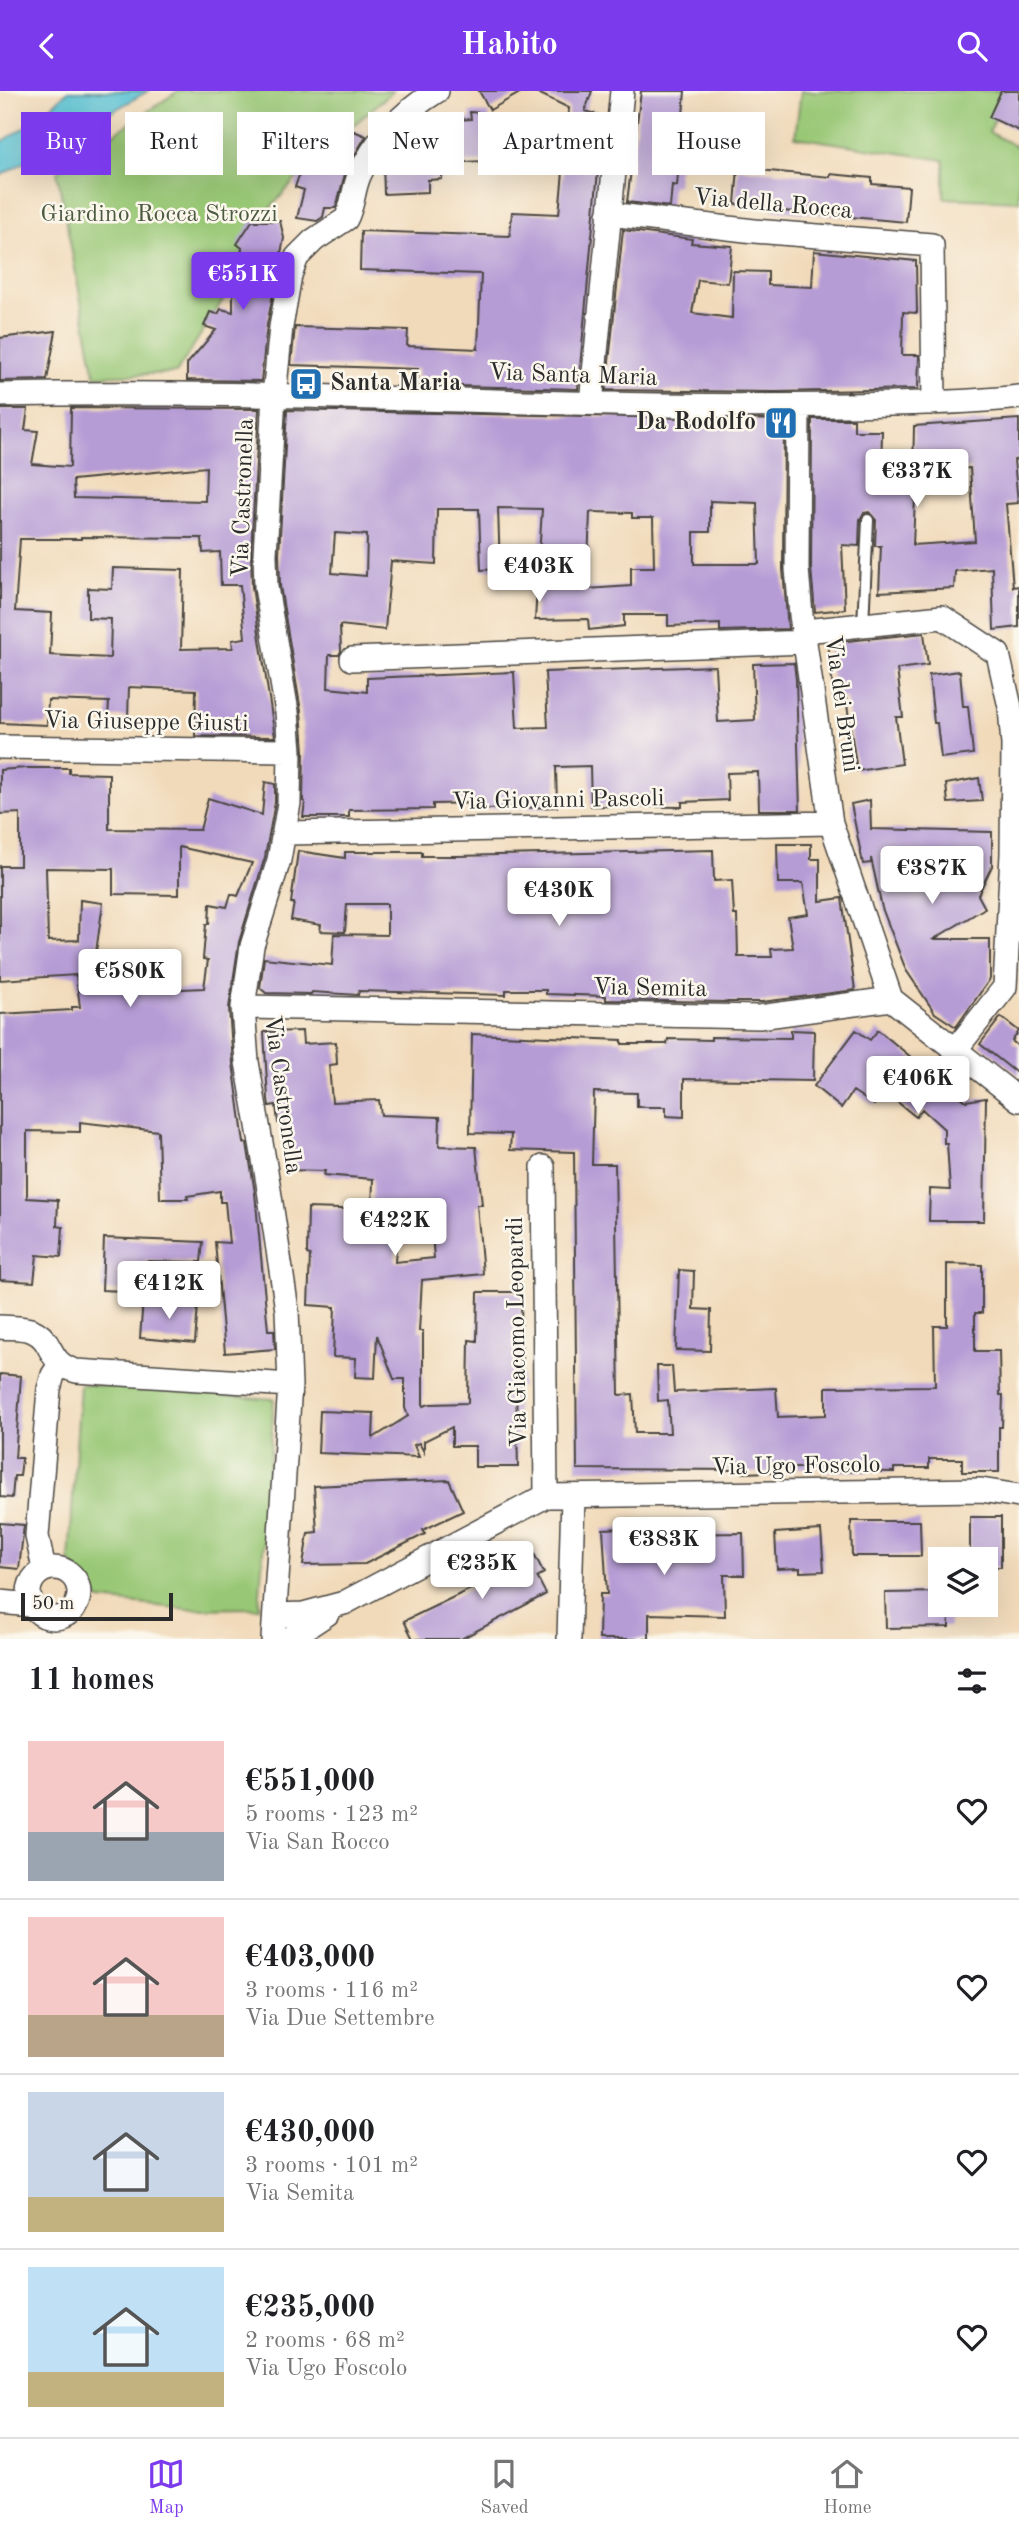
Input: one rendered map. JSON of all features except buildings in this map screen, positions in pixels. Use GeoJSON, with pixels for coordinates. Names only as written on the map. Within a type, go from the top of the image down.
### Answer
{"type":"FeatureCollection","features":[{"type":"Feature","properties":{"kind":"street","name":"Via Castronella"},"geometry":{"type":"LineString","coordinates":[[273,1639],[290,1385],[286,1300],[247,1062],[243,1007],[252,946],[286,833],[289,803],[290,751],[280,663],[266,587],[265,554],[274,396],[293,263],[314,240],[346,219],[357,179],[389,129],[406,111],[437,91]]}},
{"type":"Feature","properties":{"kind":"street"},"geometry":{"type":"LineString","coordinates":[[592,403],[622,91]]}},
{"type":"Feature","properties":{"kind":"street","name":"Via della Rocca"},"geometry":{"type":"LineString","coordinates":[[609,214],[754,231],[932,245],[934,403]]}},
{"type":"Feature","properties":{"kind":"street","name":"Via Santa Maria"},"geometry":{"type":"LineString","coordinates":[[0,395],[108,392],[798,407],[934,403],[1019,397]]}},
{"type":"Feature","properties":{"kind":"street","name":"Via dei Bruni"},"geometry":{"type":"LineString","coordinates":[[798,407],[797,569],[831,823],[891,999]]}},
{"type":"Feature","properties":{"kind":"street"},"geometry":{"type":"LineString","coordinates":[[352,659],[805,637],[863,625],[942,617],[998,655],[1010,707],[1013,745],[1012,855],[1005,986],[956,1049]]}},
{"type":"Feature","properties":{"kind":"street","name":"Via Giuseppe Giusti"},"geometry":{"type":"LineString","coordinates":[[0,747],[290,751]]}},
{"type":"Feature","properties":{"kind":"street","name":"Via Giovanni Pascoli"},"geometry":{"type":"LineString","coordinates":[[286,833],[831,823]]}},
{"type":"Feature","properties":{"kind":"street"},"geometry":{"type":"LineString","coordinates":[[891,999],[1019,1100]]}},
{"type":"Feature","properties":{"kind":"street","name":"Via Semita"},"geometry":{"type":"LineString","coordinates":[[243,1007],[759,1017],[891,999]]}},
{"type":"Feature","properties":{"kind":"street","name":"Via Giacomo Leopardi"},"geometry":{"type":"LineString","coordinates":[[543,1167],[546,1496]]}},
{"type":"Feature","properties":{"kind":"street"},"geometry":{"type":"LineString","coordinates":[[0,1327],[35,1331],[47,1343],[54,1359],[60,1365],[76,1371],[290,1385]]}},
{"type":"Feature","properties":{"kind":"street"},"geometry":{"type":"LineString","coordinates":[[44,1569],[37,1536],[49,1389],[53,1375],[60,1365]]}},
{"type":"Feature","properties":{"kind":"street","name":"Via Ugo Foscolo"},"geometry":{"type":"LineString","coordinates":[[289,1639],[344,1603],[546,1496],[981,1490],[1019,1496]]}},
{"type":"Feature","properties":{"kind":"street"},"geometry":{"type":"LineString","coordinates":[[569,1639],[573,1496]]}},
{"type":"Feature","properties":{"kind":"street"},"geometry":{"type":"LineString","coordinates":[[56,1567],[70,1573],[79,1588],[78,1601],[65,1615],[47,1618],[31,1605],[28,1589],[30,1581],[44,1569],[56,1567]]}},
{"type":"Feature","properties":{"kind":"street"},"geometry":{"type":"LineString","coordinates":[[0,1602],[31,1605]]}},
{"type":"Feature","properties":{"kind":"street","name":"Via Ugo Foscolo"},"geometry":{"type":"LineString","coordinates":[[275,1615],[303,1614],[344,1603]]}},
{"type":"Feature","properties":{"kind":"lane"},"geometry":{"type":"LineString","coordinates":[[863,625],[868,520]]}},
{"type":"Feature","properties":{"kind":"green space","name":"Giardino Rocca Strozzi"},"geometry":{"type":"Polygon","coordinates":[[[178,91],[393,91],[354,125],[354,112],[237,112],[237,175],[299,175],[249,232],[240,273],[176,373],[95,376],[58,175],[111,175],[111,136],[125,126],[125,175],[223,175],[223,112],[147,112],[178,91]]]}},
{"type":"Feature","properties":{"kind":"green space"},"geometry":{"type":"Polygon","coordinates":[[[801,91],[1008,91],[989,132],[1019,148],[1019,201],[944,198],[944,160],[795,137],[801,91]]]}},
{"type":"Feature","properties":{"kind":"green space"},"geometry":{"type":"Polygon","coordinates":[[[80,1384],[274,1399],[259,1608],[188,1609],[100,1600],[69,1561],[80,1384]]]}},
{"type":"Feature","properties":{"kind":"water"},"geometry":{"type":"Polygon","coordinates":[[[68,91],[148,91],[111,112],[46,112],[68,91]]]}},
{"type":"Feature","properties":{"kind":"water"},"geometry":{"type":"Polygon","coordinates":[[[21,130],[21,164],[0,176],[0,143],[21,130]]]}},
{"type":"Feature","properties":{"kind":"place","name":"Santa Maria"},"geometry":{"type":"Point","coordinates":[306,384]}},
{"type":"Feature","properties":{"kind":"place","name":"Da Rodolfo"},"geometry":{"type":"Point","coordinates":[781,423]}}]}
